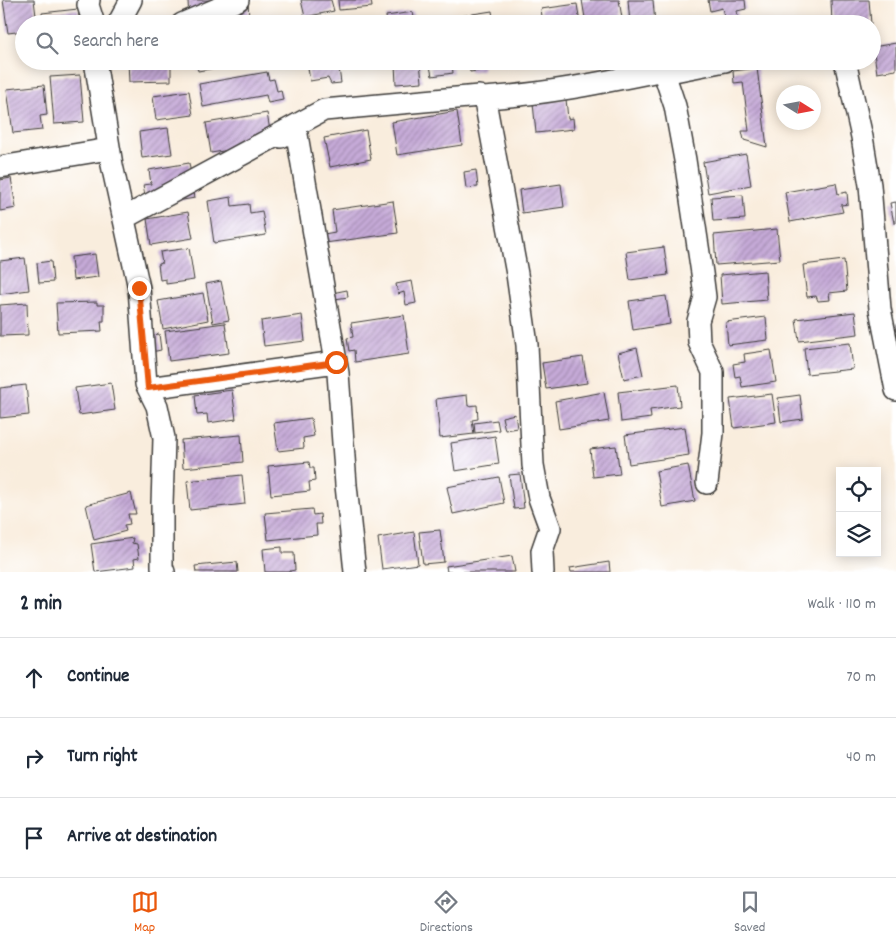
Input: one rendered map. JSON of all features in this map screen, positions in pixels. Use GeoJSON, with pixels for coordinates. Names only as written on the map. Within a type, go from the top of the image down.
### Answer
{"type":"FeatureCollection","features":[{"type":"Feature","properties":{"kind":"street"},"geometry":{"type":"LineString","coordinates":[[82,0],[85,15]]}},
{"type":"Feature","properties":{"kind":"street"},"geometry":{"type":"LineString","coordinates":[[89,0],[88,5],[91,15]]}},
{"type":"Feature","properties":{"kind":"street"},"geometry":{"type":"LineString","coordinates":[[123,15],[131,0]]}},
{"type":"Feature","properties":{"kind":"street"},"geometry":{"type":"LineString","coordinates":[[203,15],[238,0]]}},
{"type":"Feature","properties":{"kind":"street"},"geometry":{"type":"LineString","coordinates":[[97,70],[109,149],[139,288],[148,388],[157,406],[164,438],[162,505],[162,567],[164,572]]}},
{"type":"Feature","properties":{"kind":"street"},"geometry":{"type":"LineString","coordinates":[[98,70],[126,217]]}},
{"type":"Feature","properties":{"kind":"street"},"geometry":{"type":"LineString","coordinates":[[126,217],[324,110],[479,96],[483,98],[523,96],[609,81],[658,70],[664,73],[679,70]]}},
{"type":"Feature","properties":{"kind":"street"},"geometry":{"type":"LineString","coordinates":[[846,70],[862,136],[870,185],[880,309],[896,390]]}},
{"type":"Feature","properties":{"kind":"street"},"geometry":{"type":"LineString","coordinates":[[664,73],[675,106],[702,273],[705,297],[698,320],[699,342],[713,372],[713,433],[707,483]]}},
{"type":"Feature","properties":{"kind":"street"},"geometry":{"type":"LineString","coordinates":[[483,98],[517,274],[527,345],[533,465],[539,498],[550,528],[542,551],[543,572]]}},
{"type":"Feature","properties":{"kind":"street"},"geometry":{"type":"LineString","coordinates":[[126,217],[296,129],[336,362],[355,572]]}},
{"type":"Feature","properties":{"kind":"street"},"geometry":{"type":"LineString","coordinates":[[0,167],[109,149]]}},
{"type":"Feature","properties":{"kind":"street"},"geometry":{"type":"LineString","coordinates":[[148,388],[336,362]]}},
{"type":"Feature","properties":{"kind":"building"},"geometry":{"type":"Polygon","coordinates":[[[3,0],[34,0],[36,15],[15,15],[15,32],[8,33],[3,0]]]}},
{"type":"Feature","properties":{"kind":"building"},"geometry":{"type":"Polygon","coordinates":[[[188,0],[248,0],[249,15],[189,15],[188,0]]]}},
{"type":"Feature","properties":{"kind":"building"},"geometry":{"type":"Polygon","coordinates":[[[301,0],[331,0],[334,11],[305,15],[301,0]]]}},
{"type":"Feature","properties":{"kind":"building"},"geometry":{"type":"Polygon","coordinates":[[[338,0],[371,0],[372,7],[339,10],[338,0]]]}},
{"type":"Feature","properties":{"kind":"building"},"geometry":{"type":"Polygon","coordinates":[[[582,0],[619,0],[622,15],[584,15],[582,0]]]}},
{"type":"Feature","properties":{"kind":"building"},"geometry":{"type":"Polygon","coordinates":[[[628,0],[653,0],[654,15],[629,15],[628,0]]]}},
{"type":"Feature","properties":{"kind":"building"},"geometry":{"type":"Polygon","coordinates":[[[708,0],[745,0],[746,9],[737,11],[738,15],[724,15],[722,8],[710,11],[708,0]]]}},
{"type":"Feature","properties":{"kind":"building"},"geometry":{"type":"Polygon","coordinates":[[[831,0],[869,0],[870,15],[832,15],[831,0]]]}},
{"type":"Feature","properties":{"kind":"building"},"geometry":{"type":"Polygon","coordinates":[[[577,4],[579,15],[542,15],[541,9],[577,4]]]}},
{"type":"Feature","properties":{"kind":"building"},"geometry":{"type":"Polygon","coordinates":[[[78,9],[79,15],[42,15],[42,13],[78,9]]]}},
{"type":"Feature","properties":{"kind":"building"},"geometry":{"type":"Polygon","coordinates":[[[492,11],[493,15],[466,15],[492,11]]]}},
{"type":"Feature","properties":{"kind":"building"},"geometry":{"type":"Polygon","coordinates":[[[413,12],[414,15],[393,15],[413,12]]]}},
{"type":"Feature","properties":{"kind":"building"},"geometry":{"type":"Polygon","coordinates":[[[896,43],[896,70],[877,73],[877,70],[881,70],[881,46],[896,43]]]}},
{"type":"Feature","properties":{"kind":"building"},"geometry":{"type":"Polygon","coordinates":[[[128,70],[171,70],[171,81],[129,82],[128,70]]]}},
{"type":"Feature","properties":{"kind":"building"},"geometry":{"type":"Polygon","coordinates":[[[308,70],[339,70],[341,83],[331,84],[328,78],[310,81],[308,70]]]}},
{"type":"Feature","properties":{"kind":"building"},"geometry":{"type":"Polygon","coordinates":[[[395,70],[421,70],[422,82],[396,84],[395,70]]]}},
{"type":"Feature","properties":{"kind":"building"},"geometry":{"type":"Polygon","coordinates":[[[431,70],[453,70],[453,73],[432,76],[431,70]]]}},
{"type":"Feature","properties":{"kind":"building"},"geometry":{"type":"Polygon","coordinates":[[[757,70],[767,147],[744,140],[742,131],[749,131],[743,82],[734,83],[733,71],[757,70]]]}},
{"type":"Feature","properties":{"kind":"building"},"geometry":{"type":"Polygon","coordinates":[[[267,72],[269,80],[274,79],[277,91],[281,90],[283,100],[268,103],[266,95],[203,107],[199,84],[267,72]]]}},
{"type":"Feature","properties":{"kind":"building"},"geometry":{"type":"Polygon","coordinates":[[[80,75],[84,122],[54,124],[50,77],[80,75]]]}},
{"type":"Feature","properties":{"kind":"building"},"geometry":{"type":"Polygon","coordinates":[[[44,85],[47,115],[40,116],[42,130],[13,133],[7,89],[44,85]]]}},
{"type":"Feature","properties":{"kind":"building"},"geometry":{"type":"Polygon","coordinates":[[[189,91],[193,115],[156,120],[153,96],[189,91]]]}},
{"type":"Feature","properties":{"kind":"building"},"geometry":{"type":"Polygon","coordinates":[[[566,99],[568,119],[573,118],[574,129],[536,133],[533,103],[566,99]]]}},
{"type":"Feature","properties":{"kind":"building"},"geometry":{"type":"Polygon","coordinates":[[[457,111],[462,145],[397,155],[392,122],[457,111]]]}},
{"type":"Feature","properties":{"kind":"building"},"geometry":{"type":"Polygon","coordinates":[[[267,113],[272,143],[211,153],[206,123],[267,113]]]}},
{"type":"Feature","properties":{"kind":"building"},"geometry":{"type":"Polygon","coordinates":[[[168,128],[172,154],[142,158],[139,132],[168,128]]]}},
{"type":"Feature","properties":{"kind":"building"},"geometry":{"type":"Polygon","coordinates":[[[366,130],[371,159],[330,167],[324,138],[366,130]]]}},
{"type":"Feature","properties":{"kind":"building"},"geometry":{"type":"Polygon","coordinates":[[[746,154],[751,185],[708,193],[703,162],[746,154]]]}},
{"type":"Feature","properties":{"kind":"building"},"geometry":{"type":"Polygon","coordinates":[[[189,163],[195,198],[147,206],[143,185],[151,184],[149,170],[189,163]]]}},
{"type":"Feature","properties":{"kind":"building"},"geometry":{"type":"Polygon","coordinates":[[[476,170],[478,187],[466,188],[464,172],[476,170]]]}},
{"type":"Feature","properties":{"kind":"building"},"geometry":{"type":"Polygon","coordinates":[[[11,178],[16,208],[0,211],[0,180],[11,178]]]}},
{"type":"Feature","properties":{"kind":"building"},"geometry":{"type":"Polygon","coordinates":[[[836,183],[838,194],[847,192],[848,204],[841,205],[843,212],[790,222],[785,192],[836,183]]]}},
{"type":"Feature","properties":{"kind":"building"},"geometry":{"type":"Polygon","coordinates":[[[561,184],[564,207],[522,213],[519,190],[561,184]]]}},
{"type":"Feature","properties":{"kind":"building"},"geometry":{"type":"Polygon","coordinates":[[[743,195],[745,219],[713,221],[711,197],[743,195]]]}},
{"type":"Feature","properties":{"kind":"building"},"geometry":{"type":"Polygon","coordinates":[[[231,197],[232,206],[249,204],[250,213],[262,211],[266,235],[214,243],[208,201],[231,197]]]}},
{"type":"Feature","properties":{"kind":"building"},"geometry":{"type":"Polygon","coordinates":[[[393,201],[398,233],[325,243],[324,234],[335,232],[332,210],[393,201]]]}},
{"type":"Feature","properties":{"kind":"building"},"geometry":{"type":"Polygon","coordinates":[[[896,202],[896,223],[894,223],[890,203],[896,202]]]}},
{"type":"Feature","properties":{"kind":"building"},"geometry":{"type":"Polygon","coordinates":[[[188,212],[193,238],[151,245],[147,219],[188,212]]]}},
{"type":"Feature","properties":{"kind":"building"},"geometry":{"type":"Polygon","coordinates":[[[777,229],[780,260],[716,265],[714,235],[777,229]]]}},
{"type":"Feature","properties":{"kind":"building"},"geometry":{"type":"Polygon","coordinates":[[[664,247],[668,275],[630,280],[626,252],[664,247]]]}},
{"type":"Feature","properties":{"kind":"building"},"geometry":{"type":"Polygon","coordinates":[[[189,248],[194,280],[166,284],[166,279],[160,280],[158,264],[162,263],[160,252],[189,248]]]}},
{"type":"Feature","properties":{"kind":"building"},"geometry":{"type":"Polygon","coordinates":[[[95,254],[98,277],[73,280],[71,257],[95,254]]]}},
{"type":"Feature","properties":{"kind":"building"},"geometry":{"type":"Polygon","coordinates":[[[25,258],[29,290],[0,294],[0,261],[25,258]]]}},
{"type":"Feature","properties":{"kind":"building"},"geometry":{"type":"Polygon","coordinates":[[[844,260],[847,291],[829,293],[830,300],[818,301],[816,296],[807,297],[803,265],[844,260]]]}},
{"type":"Feature","properties":{"kind":"building"},"geometry":{"type":"Polygon","coordinates":[[[51,261],[53,282],[39,283],[37,263],[51,261]]]}},
{"type":"Feature","properties":{"kind":"building"},"geometry":{"type":"Polygon","coordinates":[[[765,271],[767,300],[722,304],[720,275],[765,271]]]}},
{"type":"Feature","properties":{"kind":"building"},"geometry":{"type":"Polygon","coordinates":[[[221,281],[229,320],[213,323],[206,284],[221,281]]]}},
{"type":"Feature","properties":{"kind":"building"},"geometry":{"type":"Polygon","coordinates":[[[412,281],[416,303],[406,305],[404,292],[398,294],[396,284],[412,281]]]}},
{"type":"Feature","properties":{"kind":"building"},"geometry":{"type":"Polygon","coordinates":[[[347,290],[348,297],[335,299],[332,293],[347,290]]]}},
{"type":"Feature","properties":{"kind":"building"},"geometry":{"type":"Polygon","coordinates":[[[203,293],[208,320],[163,329],[158,301],[203,293]]]}},
{"type":"Feature","properties":{"kind":"building"},"geometry":{"type":"Polygon","coordinates":[[[666,296],[670,324],[633,330],[629,301],[666,296]]]}},
{"type":"Feature","properties":{"kind":"building"},"geometry":{"type":"Polygon","coordinates":[[[97,302],[97,305],[104,305],[104,321],[101,321],[102,331],[58,333],[56,303],[97,302]]]}},
{"type":"Feature","properties":{"kind":"building"},"geometry":{"type":"Polygon","coordinates":[[[27,303],[28,335],[0,336],[0,305],[27,303]]]}},
{"type":"Feature","properties":{"kind":"building"},"geometry":{"type":"Polygon","coordinates":[[[855,312],[858,334],[799,341],[796,319],[855,312]]]}},
{"type":"Feature","properties":{"kind":"building"},"geometry":{"type":"Polygon","coordinates":[[[302,315],[305,341],[264,346],[261,321],[302,315]]]}},
{"type":"Feature","properties":{"kind":"building"},"geometry":{"type":"Polygon","coordinates":[[[404,315],[409,354],[355,362],[354,350],[349,351],[347,338],[353,337],[351,323],[404,315]]]}},
{"type":"Feature","properties":{"kind":"building"},"geometry":{"type":"Polygon","coordinates":[[[766,317],[768,340],[728,345],[726,322],[766,317]]]}},
{"type":"Feature","properties":{"kind":"building"},"geometry":{"type":"Polygon","coordinates":[[[225,323],[229,353],[169,361],[165,331],[225,323]]]}},
{"type":"Feature","properties":{"kind":"building"},"geometry":{"type":"Polygon","coordinates":[[[159,334],[161,350],[151,352],[148,336],[159,334]]]}},
{"type":"Feature","properties":{"kind":"building"},"geometry":{"type":"Polygon","coordinates":[[[850,343],[853,369],[807,374],[804,348],[850,343]]]}},
{"type":"Feature","properties":{"kind":"building"},"geometry":{"type":"Polygon","coordinates":[[[637,348],[643,375],[624,379],[618,353],[637,348]]]}},
{"type":"Feature","properties":{"kind":"building"},"geometry":{"type":"Polygon","coordinates":[[[771,350],[776,382],[742,387],[740,376],[735,377],[733,364],[745,362],[744,354],[771,350]]]}},
{"type":"Feature","properties":{"kind":"building"},"geometry":{"type":"Polygon","coordinates":[[[583,357],[587,383],[546,389],[542,363],[583,357]]]}},
{"type":"Feature","properties":{"kind":"building"},"geometry":{"type":"Polygon","coordinates":[[[111,383],[115,410],[79,415],[75,388],[111,383]]]}},
{"type":"Feature","properties":{"kind":"building"},"geometry":{"type":"Polygon","coordinates":[[[26,385],[29,415],[0,418],[0,388],[26,385]]]}},
{"type":"Feature","properties":{"kind":"building"},"geometry":{"type":"Polygon","coordinates":[[[678,385],[680,406],[650,410],[651,418],[621,422],[618,392],[678,385]]]}},
{"type":"Feature","properties":{"kind":"building"},"geometry":{"type":"Polygon","coordinates":[[[232,390],[236,419],[208,423],[207,414],[197,415],[195,395],[232,390]]]}},
{"type":"Feature","properties":{"kind":"building"},"geometry":{"type":"Polygon","coordinates":[[[604,392],[609,421],[559,429],[555,401],[604,392]]]}},
{"type":"Feature","properties":{"kind":"building"},"geometry":{"type":"Polygon","coordinates":[[[772,394],[776,422],[734,428],[730,399],[772,394]]]}},
{"type":"Feature","properties":{"kind":"building"},"geometry":{"type":"Polygon","coordinates":[[[467,395],[468,406],[477,405],[478,419],[472,420],[474,434],[440,438],[436,399],[467,395]]]}},
{"type":"Feature","properties":{"kind":"building"},"geometry":{"type":"Polygon","coordinates":[[[800,395],[803,419],[781,422],[778,398],[800,395]]]}},
{"type":"Feature","properties":{"kind":"building"},"geometry":{"type":"Polygon","coordinates":[[[515,414],[517,428],[505,430],[502,417],[515,414]]]}},
{"type":"Feature","properties":{"kind":"building"},"geometry":{"type":"Polygon","coordinates":[[[311,418],[314,436],[303,438],[304,448],[278,451],[274,423],[311,418]]]}},
{"type":"Feature","properties":{"kind":"building"},"geometry":{"type":"Polygon","coordinates":[[[497,420],[499,430],[475,433],[474,423],[497,420]]]}},
{"type":"Feature","properties":{"kind":"building"},"geometry":{"type":"Polygon","coordinates":[[[685,427],[689,455],[629,464],[625,435],[685,427]]]}},
{"type":"Feature","properties":{"kind":"building"},"geometry":{"type":"Polygon","coordinates":[[[241,435],[243,462],[183,468],[181,440],[241,435]]]}},
{"type":"Feature","properties":{"kind":"building"},"geometry":{"type":"Polygon","coordinates":[[[495,436],[499,464],[455,471],[451,443],[495,436]]]}},
{"type":"Feature","properties":{"kind":"building"},"geometry":{"type":"Polygon","coordinates":[[[616,446],[620,474],[593,477],[590,449],[616,446]]]}},
{"type":"Feature","properties":{"kind":"building"},"geometry":{"type":"Polygon","coordinates":[[[309,462],[310,468],[314,468],[315,481],[309,482],[310,491],[271,495],[268,466],[309,462]]]}},
{"type":"Feature","properties":{"kind":"building"},"geometry":{"type":"Polygon","coordinates":[[[688,465],[695,501],[662,507],[656,471],[688,465]]]}},
{"type":"Feature","properties":{"kind":"building"},"geometry":{"type":"Polygon","coordinates":[[[520,474],[524,508],[514,509],[509,475],[520,474]]]}},
{"type":"Feature","properties":{"kind":"building"},"geometry":{"type":"Polygon","coordinates":[[[242,475],[245,504],[190,510],[187,481],[242,475]]]}},
{"type":"Feature","properties":{"kind":"building"},"geometry":{"type":"Polygon","coordinates":[[[499,477],[504,503],[453,514],[447,487],[499,477]]]}},
{"type":"Feature","properties":{"kind":"building"},"geometry":{"type":"Polygon","coordinates":[[[131,493],[136,514],[128,514],[130,524],[124,525],[126,531],[94,540],[86,505],[131,493]]]}},
{"type":"Feature","properties":{"kind":"building"},"geometry":{"type":"Polygon","coordinates":[[[312,509],[313,515],[320,514],[321,524],[316,524],[317,535],[268,540],[265,513],[312,509]]]}},
{"type":"Feature","properties":{"kind":"building"},"geometry":{"type":"Polygon","coordinates":[[[440,530],[444,562],[423,564],[419,532],[440,530]]]}},
{"type":"Feature","properties":{"kind":"building"},"geometry":{"type":"Polygon","coordinates":[[[414,532],[418,564],[382,569],[378,538],[414,532]]]}},
{"type":"Feature","properties":{"kind":"building"},"geometry":{"type":"Polygon","coordinates":[[[133,538],[132,543],[137,544],[139,558],[134,559],[135,567],[95,572],[91,544],[133,538]]]}},
{"type":"Feature","properties":{"kind":"building"},"geometry":{"type":"Polygon","coordinates":[[[282,547],[282,553],[294,553],[295,570],[290,572],[265,572],[263,549],[282,547]]]}},
{"type":"Feature","properties":{"kind":"building"},"geometry":{"type":"Polygon","coordinates":[[[512,556],[515,572],[447,572],[446,566],[512,556]]]}},
{"type":"Feature","properties":{"kind":"building"},"geometry":{"type":"Polygon","coordinates":[[[237,562],[238,572],[196,572],[195,566],[237,562]]]}},
{"type":"Feature","properties":{"kind":"building"},"geometry":{"type":"Polygon","coordinates":[[[609,562],[610,572],[571,572],[570,568],[609,562]]]}},
{"type":"Feature","properties":{"kind":"route"},"geometry":{"type":"LineString","coordinates":[[139,288],[146,384],[148,388],[336,362]]}}]}
